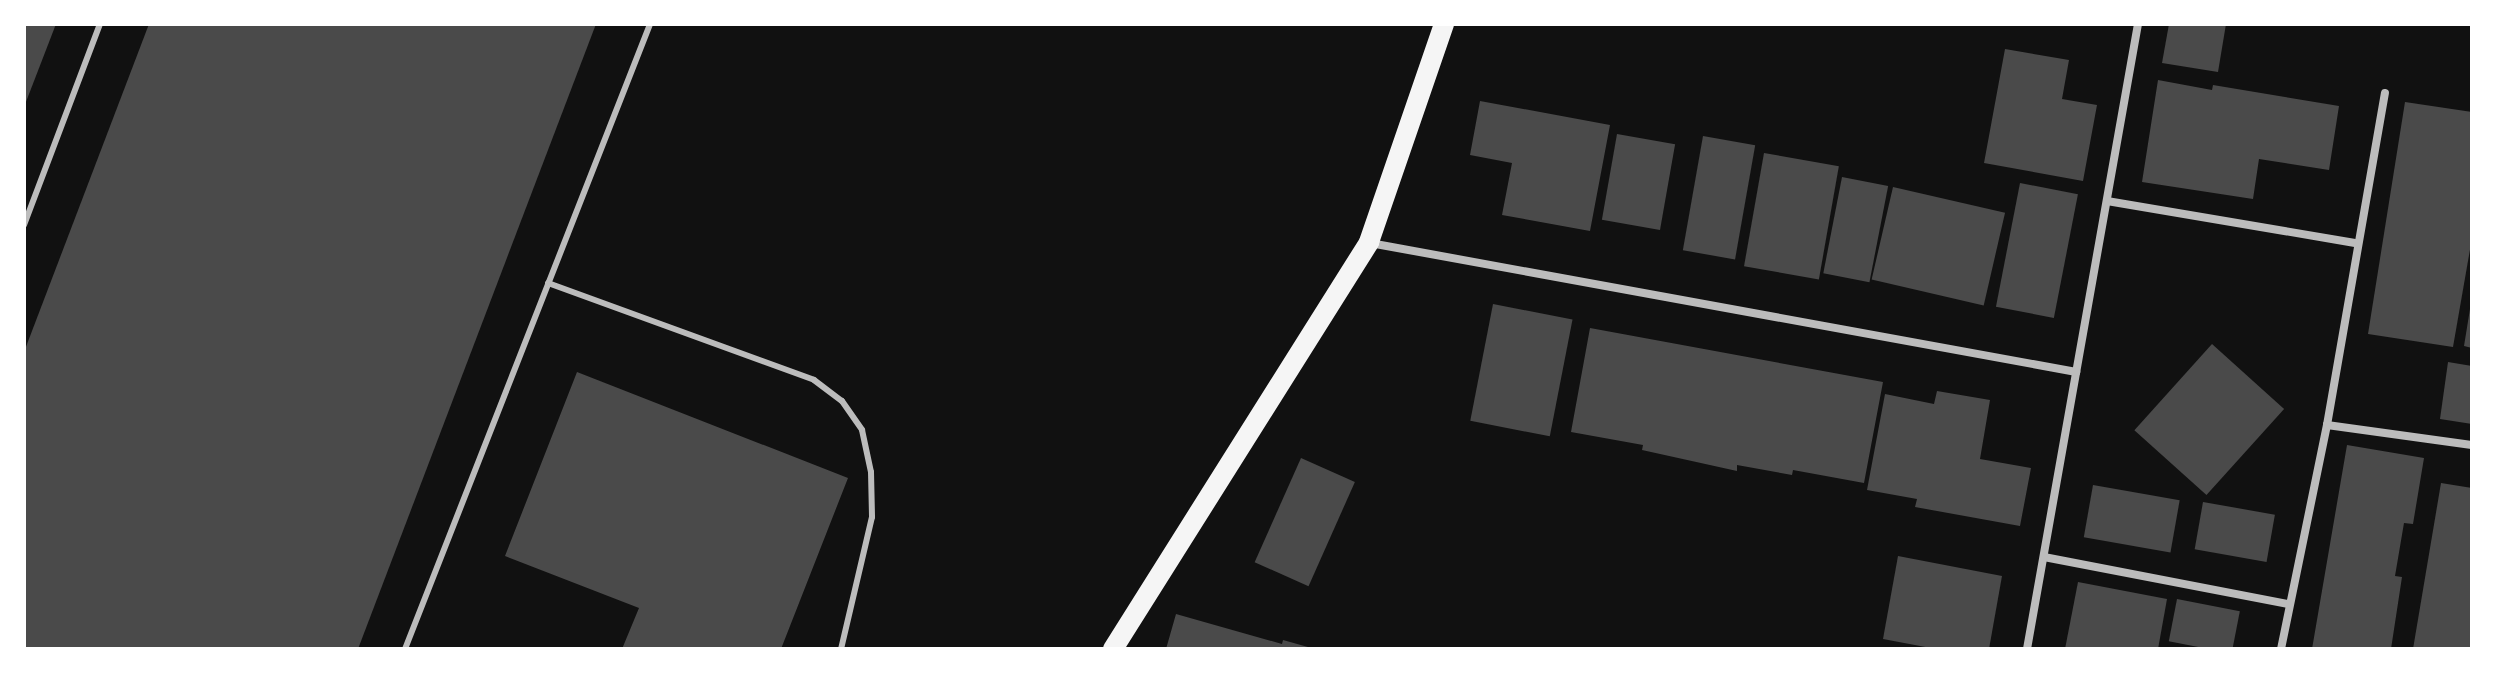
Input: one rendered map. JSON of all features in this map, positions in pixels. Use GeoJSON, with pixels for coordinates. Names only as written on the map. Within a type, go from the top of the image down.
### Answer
{"type":"FeatureCollection","features":[{"type":"Feature","properties":{"kind":"main road"},"geometry":{"type":"LineString","coordinates":[[1113,649],[1369,242],[1444,24]]}},
{"type":"Feature","properties":{"kind":"street"},"geometry":{"type":"LineString","coordinates":[[2027,649],[2138,24]]}},
{"type":"Feature","properties":{"kind":"street"},"geometry":{"type":"LineString","coordinates":[[2281,649],[2327,425],[2356,243],[2385,93]]}},
{"type":"Feature","properties":{"kind":"street"},"geometry":{"type":"LineString","coordinates":[[2107,201],[2356,243]]}},
{"type":"Feature","properties":{"kind":"street"},"geometry":{"type":"LineString","coordinates":[[1369,242],[2076,372]]}},
{"type":"Feature","properties":{"kind":"street"},"geometry":{"type":"LineString","coordinates":[[2327,425],[2472,445]]}},
{"type":"Feature","properties":{"kind":"street"},"geometry":{"type":"LineString","coordinates":[[2044,557],[2289,604]]}},
{"type":"Feature","properties":{"kind":"lane"},"geometry":{"type":"LineString","coordinates":[[24,225],[100,24]]}},
{"type":"Feature","properties":{"kind":"lane"},"geometry":{"type":"LineString","coordinates":[[405,649],[650,24]]}},
{"type":"Feature","properties":{"kind":"lane"},"geometry":{"type":"LineString","coordinates":[[548,283],[814,380],[842,401],[862,430],[871,472],[872,517],[841,649]]}},
{"type":"Feature","properties":{"kind":"building"},"geometry":{"type":"Polygon","coordinates":[[[24,24],[56,24],[24,107],[24,24]]]}},
{"type":"Feature","properties":{"kind":"building"},"geometry":{"type":"Polygon","coordinates":[[[149,24],[596,24],[358,649],[24,649],[24,352],[149,24]]]}},
{"type":"Feature","properties":{"kind":"building"},"geometry":{"type":"Polygon","coordinates":[[[2169,24],[2226,24],[2218,72],[2162,63],[2169,24]]]}},
{"type":"Feature","properties":{"kind":"building"},"geometry":{"type":"Polygon","coordinates":[[[2005,49],[2069,60],[2062,99],[2097,105],[2083,181],[1984,163],[2005,49]]]}},
{"type":"Feature","properties":{"kind":"building"},"geometry":{"type":"Polygon","coordinates":[[[2158,80],[2212,90],[2213,85],[2339,106],[2329,170],[2259,159],[2253,199],[2142,182],[2158,80]]]}},
{"type":"Feature","properties":{"kind":"building"},"geometry":{"type":"Polygon","coordinates":[[[1480,101],[1610,125],[1590,231],[1502,215],[1512,163],[1470,155],[1480,101]]]}},
{"type":"Feature","properties":{"kind":"building"},"geometry":{"type":"Polygon","coordinates":[[[2405,102],[2472,112],[2472,238],[2453,347],[2368,334],[2405,102]]]}},
{"type":"Feature","properties":{"kind":"building"},"geometry":{"type":"Polygon","coordinates":[[[1617,134],[1675,144],[1660,230],[1602,220],[1617,134]]]}},
{"type":"Feature","properties":{"kind":"building"},"geometry":{"type":"Polygon","coordinates":[[[1703,136],[1755,145],[1735,259],[1683,250],[1703,136]]]}},
{"type":"Feature","properties":{"kind":"building"},"geometry":{"type":"Polygon","coordinates":[[[1764,153],[1839,166],[1819,279],[1744,266],[1764,153]]]}},
{"type":"Feature","properties":{"kind":"building"},"geometry":{"type":"Polygon","coordinates":[[[1842,177],[1888,186],[1869,282],[1823,273],[1842,177]]]}},
{"type":"Feature","properties":{"kind":"building"},"geometry":{"type":"Polygon","coordinates":[[[2020,183],[2078,194],[2054,318],[1996,307],[2020,183]]]}},
{"type":"Feature","properties":{"kind":"building"},"geometry":{"type":"Polygon","coordinates":[[[1893,187],[2005,213],[1984,305],[1872,280],[1893,187]]]}},
{"type":"Feature","properties":{"kind":"building"},"geometry":{"type":"Polygon","coordinates":[[[1493,304],[1573,319],[1550,436],[1470,421],[1493,304]]]}},
{"type":"Feature","properties":{"kind":"building"},"geometry":{"type":"Polygon","coordinates":[[[2472,310],[2472,348],[2464,346],[2472,310]]]}},
{"type":"Feature","properties":{"kind":"building"},"geometry":{"type":"Polygon","coordinates":[[[1590,328],[1883,382],[1864,483],[1793,470],[1792,475],[1737,465],[1737,471],[1642,450],[1643,445],[1571,432],[1590,328]]]}},
{"type":"Feature","properties":{"kind":"building"},"geometry":{"type":"Polygon","coordinates":[[[2212,344],[2284,409],[2206,495],[2134,430],[2212,344]]]}},
{"type":"Feature","properties":{"kind":"building"},"geometry":{"type":"Polygon","coordinates":[[[2448,362],[2472,366],[2472,424],[2440,419],[2448,362]]]}},
{"type":"Feature","properties":{"kind":"building"},"geometry":{"type":"Polygon","coordinates":[[[577,372],[848,478],[781,649],[622,649],[639,608],[505,556],[577,372]]]}},
{"type":"Feature","properties":{"kind":"building"},"geometry":{"type":"Polygon","coordinates":[[[1937,391],[1990,400],[1980,459],[2031,468],[2020,526],[1915,507],[1917,499],[1867,490],[1885,394],[1934,404],[1937,391]]]}},
{"type":"Feature","properties":{"kind":"building"},"geometry":{"type":"Polygon","coordinates":[[[2347,445],[2424,458],[2413,524],[2404,523],[2395,576],[2402,577],[2391,649],[2312,649],[2347,445]]]}},
{"type":"Feature","properties":{"kind":"building"},"geometry":{"type":"Polygon","coordinates":[[[1301,458],[1355,482],[1309,586],[1255,562],[1301,458]]]}},
{"type":"Feature","properties":{"kind":"building"},"geometry":{"type":"Polygon","coordinates":[[[2441,483],[2472,488],[2472,649],[2413,649],[2441,483]]]}},
{"type":"Feature","properties":{"kind":"building"},"geometry":{"type":"Polygon","coordinates":[[[2093,485],[2180,500],[2170,552],[2084,537],[2093,485]]]}},
{"type":"Feature","properties":{"kind":"building"},"geometry":{"type":"Polygon","coordinates":[[[2203,502],[2275,515],[2267,562],[2195,549],[2203,502]]]}},
{"type":"Feature","properties":{"kind":"building"},"geometry":{"type":"Polygon","coordinates":[[[1898,556],[2002,576],[1989,649],[1936,649],[1883,639],[1898,556]]]}},
{"type":"Feature","properties":{"kind":"building"},"geometry":{"type":"Polygon","coordinates":[[[2078,582],[2167,599],[2158,649],[2065,649],[2078,582]]]}},
{"type":"Feature","properties":{"kind":"building"},"geometry":{"type":"Polygon","coordinates":[[[2177,599],[2240,611],[2232,649],[2209,649],[2169,641],[2177,599]]]}},
{"type":"Feature","properties":{"kind":"building"},"geometry":{"type":"Polygon","coordinates":[[[1176,614],[1282,644],[1283,640],[1315,649],[1166,649],[1176,614]]]}}]}
